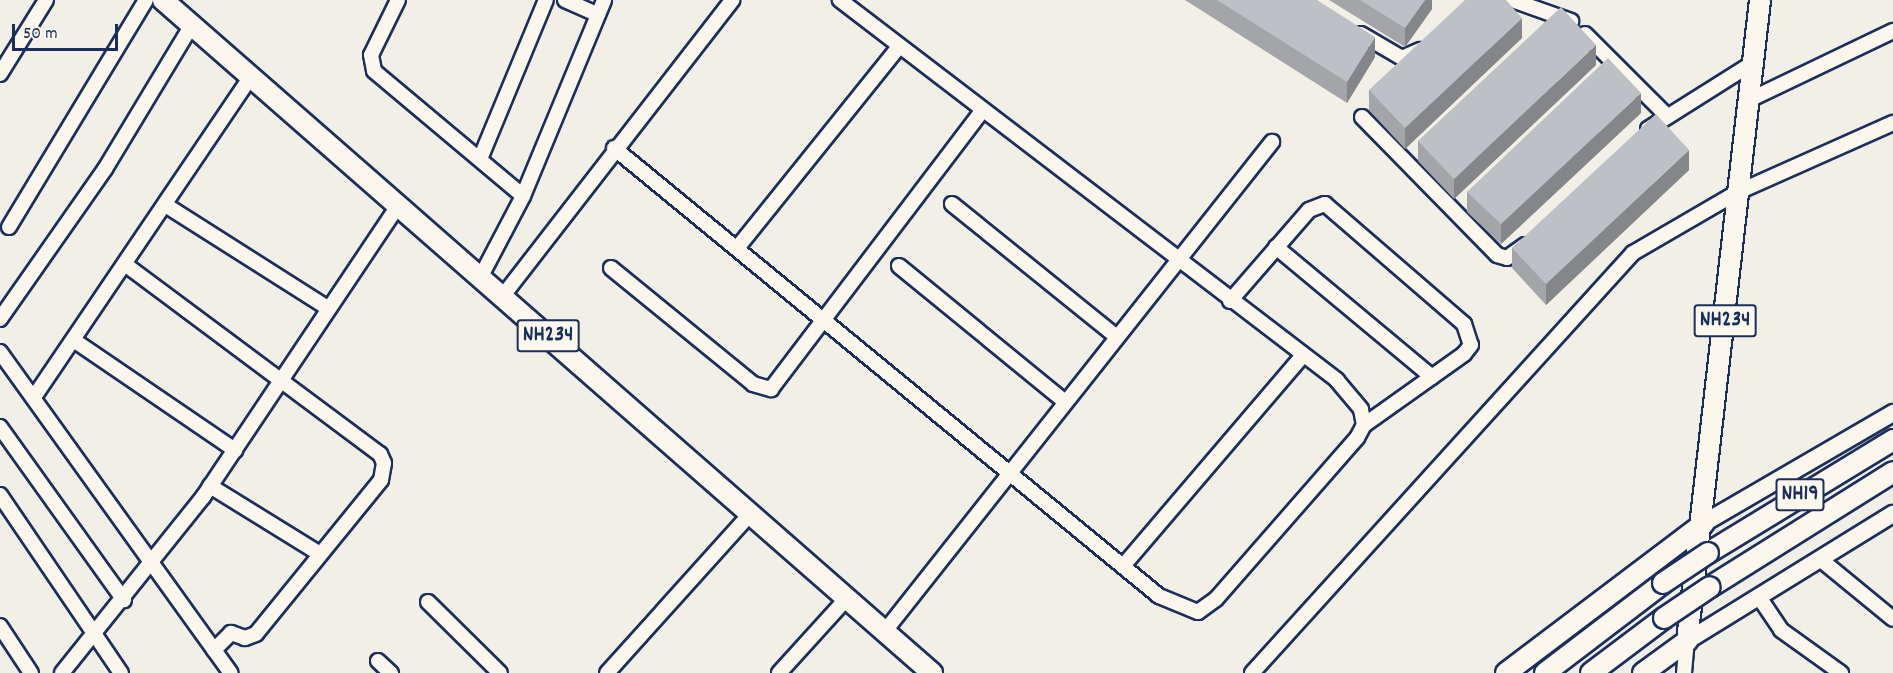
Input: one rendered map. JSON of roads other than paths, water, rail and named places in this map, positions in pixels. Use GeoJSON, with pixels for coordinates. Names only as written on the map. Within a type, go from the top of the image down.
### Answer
{"type":"FeatureCollection","features":[{"type":"Feature","properties":{"kind":"highway","name":"NH234"},"geometry":{"type":"LineString","coordinates":[[163,0],[932,673]]}},
{"type":"Feature","properties":{"kind":"highway","name":"NH234"},"geometry":{"type":"LineString","coordinates":[[1687,641],[1704,523],[1760,0]]}},
{"type":"Feature","properties":{"kind":"highway","name":"NH19"},"geometry":{"type":"LineString","coordinates":[[1545,673],[1663,583],[1893,440]]}},
{"type":"Feature","properties":{"kind":"highway","name":"NH19"},"geometry":{"type":"LineString","coordinates":[[1590,673],[1710,587],[1893,472]]}},
{"type":"Feature","properties":{"kind":"highway"},"geometry":{"type":"LineString","coordinates":[[1506,673],[1704,523]]}},
{"type":"Feature","properties":{"kind":"highway"},"geometry":{"type":"LineString","coordinates":[[1643,673],[1687,641]]}},
{"type":"Feature","properties":{"kind":"main road"},"geometry":{"type":"LineString","coordinates":[[1704,523],[1893,413]]}},
{"type":"Feature","properties":{"kind":"main road"},"geometry":{"type":"LineString","coordinates":[[1687,641],[1893,514]]}},
{"type":"Feature","properties":{"kind":"street"},"geometry":{"type":"LineString","coordinates":[[0,74],[46,0]]}},
{"type":"Feature","properties":{"kind":"street"},"geometry":{"type":"LineString","coordinates":[[9,227],[146,0]]}},
{"type":"Feature","properties":{"kind":"street"},"geometry":{"type":"LineString","coordinates":[[398,0],[371,55],[374,70],[523,196]]}},
{"type":"Feature","properties":{"kind":"street"},"geometry":{"type":"LineString","coordinates":[[480,159],[546,0]]}},
{"type":"Feature","properties":{"kind":"street"},"geometry":{"type":"LineString","coordinates":[[565,0],[598,15]]}},
{"type":"Feature","properties":{"kind":"street"},"geometry":{"type":"LineString","coordinates":[[480,278],[523,196],[604,0]]}},
{"type":"Feature","properties":{"kind":"street"},"geometry":{"type":"LineString","coordinates":[[502,297],[614,148],[732,0]]}},
{"type":"Feature","properties":{"kind":"street"},"geometry":{"type":"LineString","coordinates":[[840,0],[981,112],[1303,355],[1352,395],[1364,425]]}},
{"type":"Feature","properties":{"kind":"street"},"geometry":{"type":"LineString","coordinates":[[1512,0],[1560,15],[1608,66],[1666,115]]}},
{"type":"Feature","properties":{"kind":"street"},"geometry":{"type":"LineString","coordinates":[[1542,32],[1560,15]]}},
{"type":"Feature","properties":{"kind":"street"},"geometry":{"type":"LineString","coordinates":[[1344,23],[1402,58],[1428,42]]}},
{"type":"Feature","properties":{"kind":"street"},"geometry":{"type":"LineString","coordinates":[[0,319],[105,169],[192,25]]}},
{"type":"Feature","properties":{"kind":"street"},"geometry":{"type":"LineString","coordinates":[[1749,100],[1893,31]]}},
{"type":"Feature","properties":{"kind":"street"},"geometry":{"type":"LineString","coordinates":[[738,247],[899,47]]}},
{"type":"Feature","properties":{"kind":"street"},"geometry":{"type":"LineString","coordinates":[[1640,136],[1666,115],[1753,63]]}},
{"type":"Feature","properties":{"kind":"street"},"geometry":{"type":"LineString","coordinates":[[34,397],[167,206],[251,75]]}},
{"type":"Feature","properties":{"kind":"street"},"geometry":{"type":"LineString","coordinates":[[611,268],[762,389],[778,384],[825,317],[981,112]]}},
{"type":"Feature","properties":{"kind":"street"},"geometry":{"type":"LineString","coordinates":[[1362,117],[1409,157],[1458,208],[1497,255],[1507,258],[1540,230]]}},
{"type":"Feature","properties":{"kind":"street"},"geometry":{"type":"LineString","coordinates":[[1252,673],[1610,275],[1647,242],[1738,192],[1893,123]]}},
{"type":"Feature","properties":{"kind":"street"},"geometry":{"type":"LineString","coordinates":[[885,631],[1008,470],[1178,262],[1272,142]]}},
{"type":"Feature","properties":{"kind":"street"},"geometry":{"type":"LineString","coordinates":[[614,148],[825,317],[1123,566],[1176,607],[1198,612],[1216,599],[1364,425],[1464,354],[1471,333],[1336,210],[1325,204],[1309,210],[1230,301]]}},
{"type":"Feature","properties":{"kind":"street"},"geometry":{"type":"LineString","coordinates":[[952,204],[1117,337]]}},
{"type":"Feature","properties":{"kind":"street"},"geometry":{"type":"LineString","coordinates":[[167,206],[328,308]]}},
{"type":"Feature","properties":{"kind":"street"},"geometry":{"type":"LineString","coordinates":[[62,673],[152,566],[210,486],[398,206]]}},
{"type":"Feature","properties":{"kind":"street"},"geometry":{"type":"LineString","coordinates":[[1276,247],[1432,377]]}},
{"type":"Feature","properties":{"kind":"street"},"geometry":{"type":"LineString","coordinates":[[126,265],[279,383],[380,454],[384,463],[381,480],[256,634],[245,638],[231,633],[214,650]]}},
{"type":"Feature","properties":{"kind":"street"},"geometry":{"type":"LineString","coordinates":[[899,266],[1064,401]]}},
{"type":"Feature","properties":{"kind":"street"},"geometry":{"type":"LineString","coordinates":[[75,341],[235,450]]}},
{"type":"Feature","properties":{"kind":"street"},"geometry":{"type":"LineString","coordinates":[[0,352],[231,673]]}},
{"type":"Feature","properties":{"kind":"street"},"geometry":{"type":"LineString","coordinates":[[1123,566],[1303,355]]}},
{"type":"Feature","properties":{"kind":"street"},"geometry":{"type":"LineString","coordinates":[[0,427],[124,600]]}},
{"type":"Feature","properties":{"kind":"street"},"geometry":{"type":"LineString","coordinates":[[210,486],[320,554]]}},
{"type":"Feature","properties":{"kind":"street"},"geometry":{"type":"LineString","coordinates":[[1,497],[121,673]]}},
{"type":"Feature","properties":{"kind":"street"},"geometry":{"type":"LineString","coordinates":[[607,673],[751,513]]}},
{"type":"Feature","properties":{"kind":"street"},"geometry":{"type":"LineString","coordinates":[[1820,559],[1893,619]]}},
{"type":"Feature","properties":{"kind":"street"},"geometry":{"type":"LineString","coordinates":[[1759,597],[1781,630],[1841,673]]}},
{"type":"Feature","properties":{"kind":"street"},"geometry":{"type":"LineString","coordinates":[[779,673],[847,598]]}},
{"type":"Feature","properties":{"kind":"street"},"geometry":{"type":"LineString","coordinates":[[428,602],[500,673]]}},
{"type":"Feature","properties":{"kind":"street"},"geometry":{"type":"LineString","coordinates":[[0,626],[31,673]]}},
{"type":"Feature","properties":{"kind":"street"},"geometry":{"type":"LineString","coordinates":[[1684,673],[1687,641]]}},
{"type":"Feature","properties":{"kind":"street"},"geometry":{"type":"LineString","coordinates":[[378,661],[390,673]]}}]}
